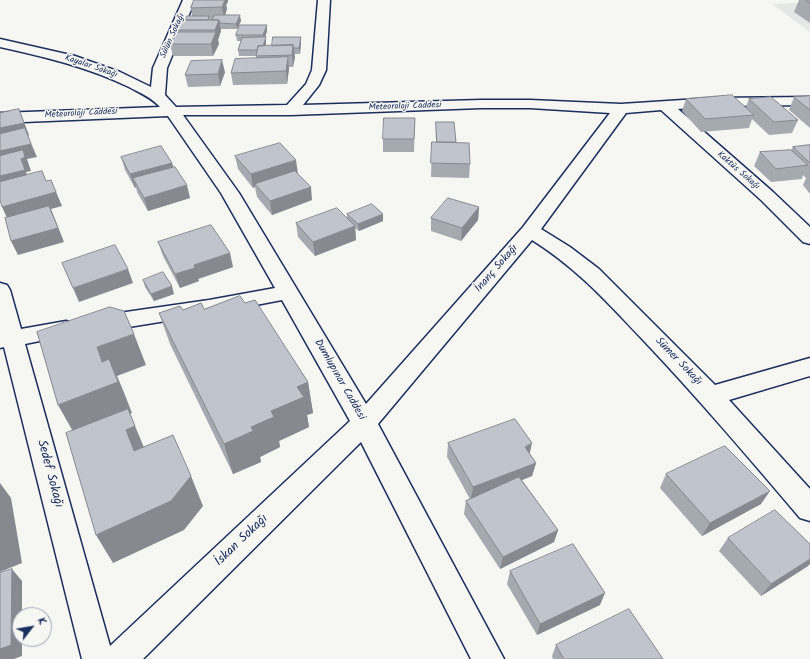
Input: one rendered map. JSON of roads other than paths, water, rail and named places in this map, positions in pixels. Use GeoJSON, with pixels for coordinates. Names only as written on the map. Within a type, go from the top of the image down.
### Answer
{"type":"FeatureCollection","features":[{"type":"Feature","properties":{"kind":"street","name":"Sülün Sokağı"},"geometry":{"type":"LineString","coordinates":[[165,104],[160,68],[189,0]]}},
{"type":"Feature","properties":{"kind":"street"},"geometry":{"type":"LineString","coordinates":[[291,110],[312,85],[319,70],[324,0]]}},
{"type":"Feature","properties":{"kind":"street","name":"Kayalar Sokağı"},"geometry":{"type":"LineString","coordinates":[[0,43],[89,65],[165,104]]}},
{"type":"Feature","properties":{"kind":"street","name":"Meteoroloji Caddesi"},"geometry":{"type":"LineString","coordinates":[[0,118],[165,104],[291,110],[516,104],[621,108],[664,105],[810,101]]}},
{"type":"Feature","properties":{"kind":"street","name":"Dumlupınar Caddesi"},"geometry":{"type":"LineString","coordinates":[[165,104],[230,193],[288,292],[364,423],[488,659]]}},
{"type":"Feature","properties":{"kind":"street","name":"Kaktüs Sokağı"},"geometry":{"type":"LineString","coordinates":[[664,105],[766,196],[810,238]]}},
{"type":"Feature","properties":{"kind":"street","name":"İnanç Sokağı"},"geometry":{"type":"LineString","coordinates":[[364,423],[530,231],[570,179],[621,108]]}},
{"type":"Feature","properties":{"kind":"street","name":"Sümer Sokağı"},"geometry":{"type":"LineString","coordinates":[[530,231],[563,251],[592,274],[711,396],[810,509]]}},
{"type":"Feature","properties":{"kind":"street","name":"Sedef Sokağı"},"geometry":{"type":"LineString","coordinates":[[0,290],[6,339],[98,659]]}},
{"type":"Feature","properties":{"kind":"street"},"geometry":{"type":"LineString","coordinates":[[6,339],[201,308],[288,292]]}},
{"type":"Feature","properties":{"kind":"street"},"geometry":{"type":"LineString","coordinates":[[711,396],[810,367]]}},
{"type":"Feature","properties":{"kind":"street","name":"İskan Sokağı"},"geometry":{"type":"LineString","coordinates":[[120,659],[364,423]]}}]}
